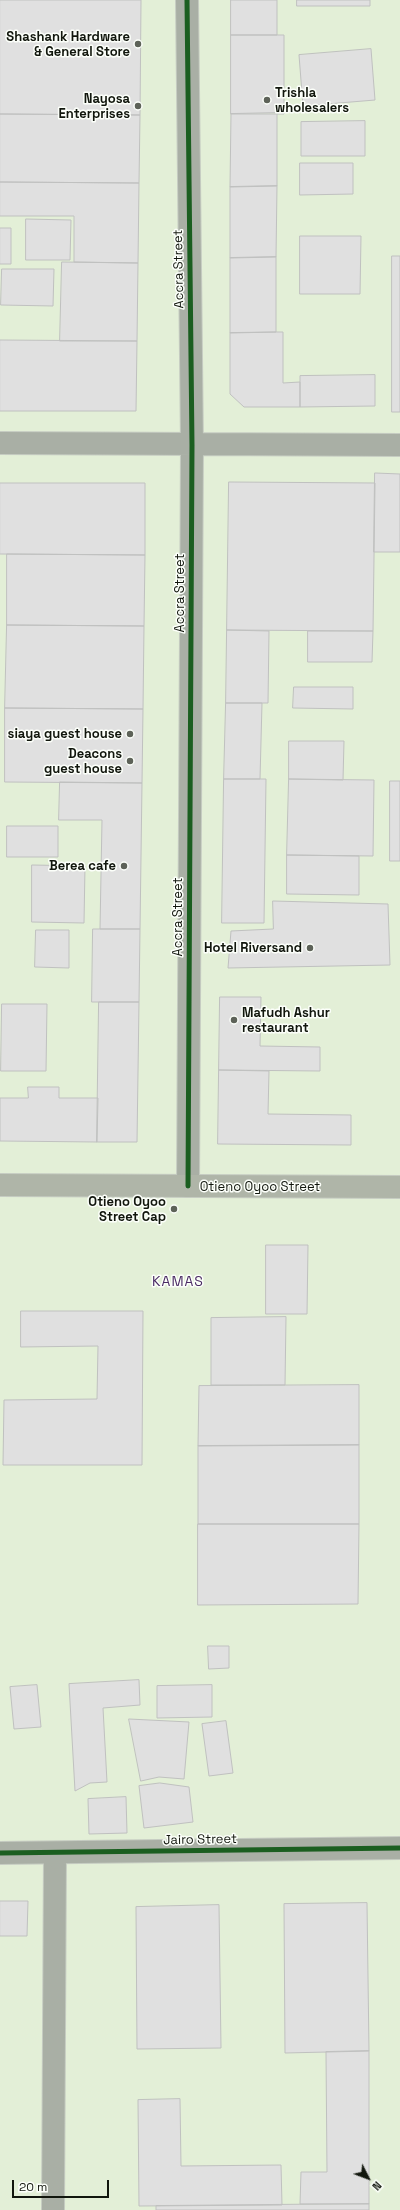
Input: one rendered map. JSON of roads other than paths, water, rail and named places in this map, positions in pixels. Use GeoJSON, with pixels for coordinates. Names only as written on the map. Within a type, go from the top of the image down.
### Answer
{"type":"FeatureCollection","features":[{"type":"Feature","properties":{"kind":"highway","name":"Otieno Oyoo Street"},"geometry":{"type":"LineString","coordinates":[[0,1185],[400,1187]]}},
{"type":"Feature","properties":{"kind":"street","name":"Accra Street"},"geometry":{"type":"LineString","coordinates":[[187,0],[192,445],[188,1186]]}},
{"type":"Feature","properties":{"kind":"street"},"geometry":{"type":"LineString","coordinates":[[0,443],[400,445]]}},
{"type":"Feature","properties":{"kind":"street","name":"Jairo Street"},"geometry":{"type":"LineString","coordinates":[[0,1854],[400,1848]]}},
{"type":"Feature","properties":{"kind":"street"},"geometry":{"type":"LineString","coordinates":[[53,2210],[55,1854]]}},
{"type":"Feature","properties":{"kind":"place","name":"Shashank Hardware & General Store"},"geometry":{"type":"Point","coordinates":[138,44]}},
{"type":"Feature","properties":{"kind":"place","name":"Trishla wholesalers"},"geometry":{"type":"Point","coordinates":[267,100]}},
{"type":"Feature","properties":{"kind":"place","name":"Nayosa Enterprises"},"geometry":{"type":"Point","coordinates":[138,106]}},
{"type":"Feature","properties":{"kind":"place","name":"siaya guest house"},"geometry":{"type":"Point","coordinates":[130,734]}},
{"type":"Feature","properties":{"kind":"place","name":"Deacons guest house"},"geometry":{"type":"Point","coordinates":[130,761]}},
{"type":"Feature","properties":{"kind":"place","name":"Berea cafe"},"geometry":{"type":"Point","coordinates":[124,866]}},
{"type":"Feature","properties":{"kind":"place","name":"Hotel Riversand"},"geometry":{"type":"Point","coordinates":[310,948]}},
{"type":"Feature","properties":{"kind":"place","name":"Mafudh Ashur restaurant"},"geometry":{"type":"Point","coordinates":[234,1020]}},
{"type":"Feature","properties":{"kind":"place","name":"Otieno Oyoo Street Cap"},"geometry":{"type":"Point","coordinates":[174,1209]}},
{"type":"Feature","properties":{"kind":"district","name":"KAMAS"},"geometry":{"type":"Point","coordinates":[178,1282]}}]}
